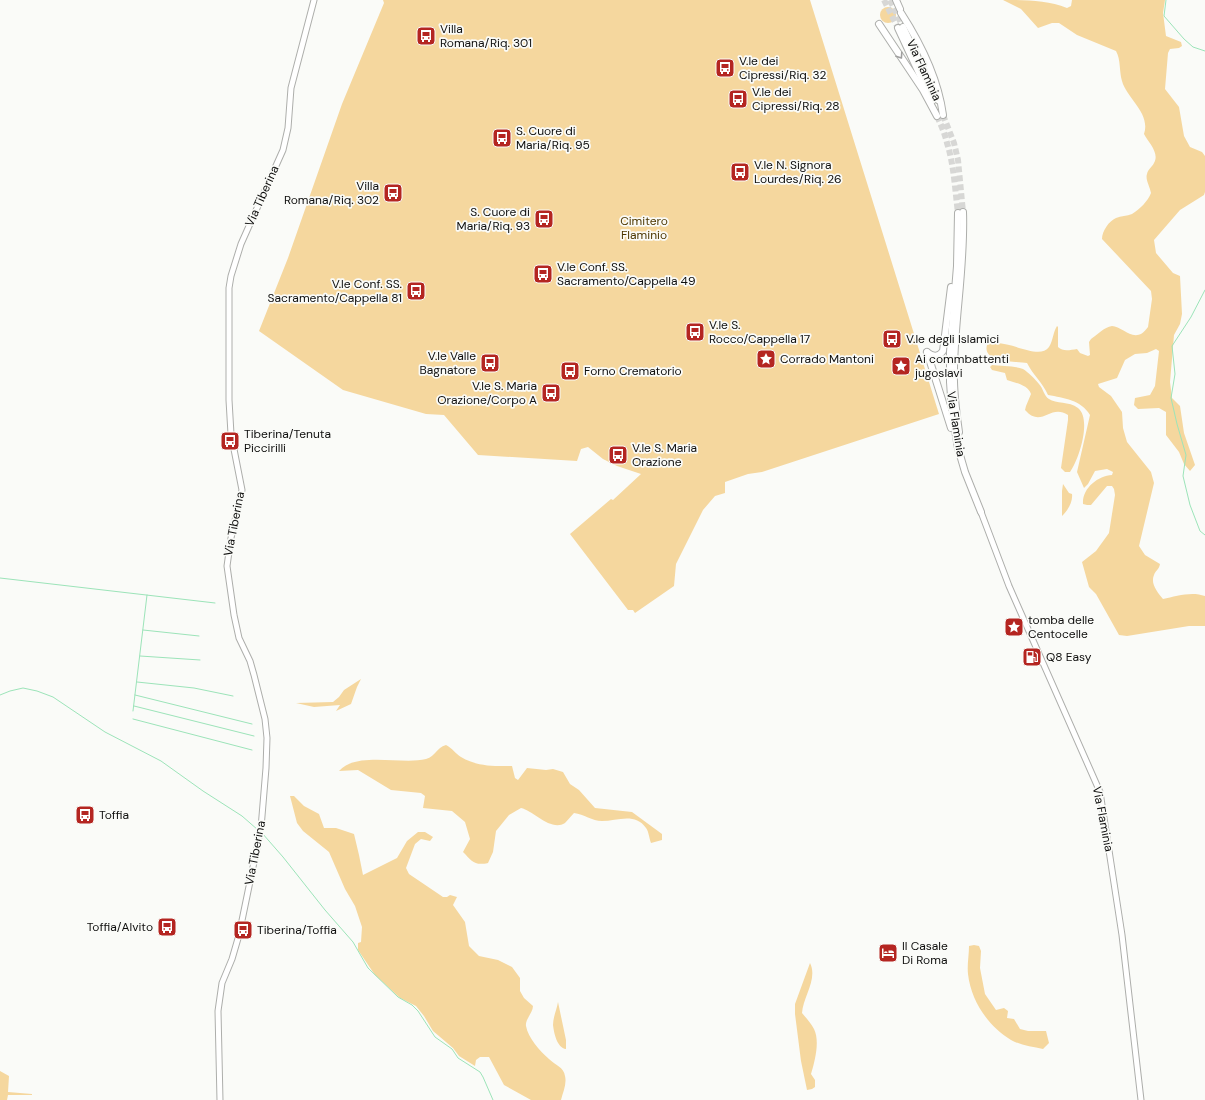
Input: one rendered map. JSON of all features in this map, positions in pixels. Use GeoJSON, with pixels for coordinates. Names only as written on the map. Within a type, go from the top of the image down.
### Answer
{"type":"FeatureCollection","features":[{"type":"Feature","properties":{"kind":"highway"},"geometry":{"type":"LineString","coordinates":[[896,0],[933,74],[939,92],[940,115]]}},
{"type":"Feature","properties":{"kind":"highway"},"geometry":{"type":"LineString","coordinates":[[879,24],[940,115]]}},
{"type":"Feature","properties":{"kind":"highway","name":"Via Flaminia"},"geometry":{"type":"LineString","coordinates":[[900,27],[940,115]]}},
{"type":"Feature","properties":{"kind":"highway","name":"Via Flaminia"},"geometry":{"type":"LineString","coordinates":[[960,212],[963,237],[954,369],[956,406],[961,440],[981,512],[965,472],[958,448],[952,411],[950,352],[960,212]]}},
{"type":"Feature","properties":{"kind":"highway"},"geometry":{"type":"LineString","coordinates":[[957,266],[953,277],[943,351],[937,356],[931,355],[927,352],[958,448]]}},
{"type":"Feature","properties":{"kind":"main road","name":"Via Tiberina"},"geometry":{"type":"LineString","coordinates":[[220,1100],[218,1011],[222,984],[232,959],[239,935],[261,828],[267,738],[265,719],[250,661],[239,638],[227,566],[231,538],[242,492],[232,434],[229,400],[229,288],[231,276],[241,244],[283,150],[288,128],[291,88],[314,0]]}},
{"type":"Feature","properties":{"kind":"main road","name":"Via Flaminia"},"geometry":{"type":"LineString","coordinates":[[981,512],[1002,570],[1100,792],[1122,935],[1141,1100]]}},
{"type":"Feature","properties":{"kind":"green space","name":"Cimitero Flaminio"},"geometry":{"type":"Polygon","coordinates":[[[383,0],[810,0],[939,414],[762,472],[748,474],[725,482],[725,493],[715,496],[703,510],[676,564],[674,586],[635,613],[633,610],[628,610],[570,534],[611,499],[613,500],[641,474],[617,466],[603,459],[588,447],[581,449],[577,461],[478,455],[444,415],[426,414],[343,390],[259,331],[288,258],[342,104],[384,3],[383,0]]]}},
{"type":"Feature","properties":{"kind":"green space"},"geometry":{"type":"Polygon","coordinates":[[[1003,0],[1028,0],[1044,2],[1067,8],[1071,6],[1072,0],[1165,0],[1163,13],[1166,36],[1181,42],[1182,46],[1179,48],[1170,49],[1168,53],[1165,89],[1179,107],[1184,136],[1190,147],[1202,152],[1205,156],[1205,192],[1204,195],[1180,210],[1154,240],[1156,253],[1173,273],[1180,276],[1182,314],[1180,324],[1174,335],[1170,382],[1172,398],[1180,406],[1184,433],[1195,465],[1190,471],[1184,464],[1179,452],[1166,435],[1166,412],[1159,408],[1138,409],[1134,405],[1135,398],[1150,395],[1155,386],[1159,351],[1156,349],[1147,353],[1135,354],[1125,360],[1117,378],[1098,384],[1099,387],[1111,396],[1122,412],[1123,428],[1127,442],[1151,472],[1154,483],[1139,546],[1145,555],[1160,564],[1153,578],[1155,588],[1163,599],[1189,594],[1205,596],[1205,626],[1189,626],[1127,636],[1119,635],[1096,594],[1089,587],[1082,562],[1096,551],[1109,533],[1115,495],[1112,486],[1107,486],[1091,505],[1083,504],[1083,498],[1088,488],[1096,480],[1112,475],[1113,472],[1107,469],[1095,471],[1084,488],[1077,472],[1090,415],[1082,406],[1072,400],[1048,395],[1027,363],[1001,360],[990,355],[987,351],[987,345],[994,343],[1029,351],[1044,351],[1049,347],[1057,326],[1058,347],[1060,349],[1077,349],[1080,353],[1088,356],[1090,355],[1089,342],[1106,328],[1112,326],[1116,327],[1134,335],[1138,335],[1143,332],[1148,327],[1152,299],[1151,291],[1102,239],[1106,227],[1111,221],[1116,218],[1132,214],[1148,199],[1151,193],[1147,176],[1156,155],[1144,134],[1144,119],[1138,106],[1125,88],[1122,81],[1119,58],[1116,51],[1077,35],[1059,23],[1052,23],[1038,28],[1021,9],[1003,0]]]}},
{"type":"Feature","properties":{"kind":"green space"},"geometry":{"type":"Polygon","coordinates":[[[888,7],[894,9],[896,15],[894,21],[888,23],[882,21],[880,15],[882,9],[888,7]]]}},
{"type":"Feature","properties":{"kind":"green space"},"geometry":{"type":"Polygon","coordinates":[[[992,365],[1023,369],[1037,382],[1049,399],[1055,402],[1067,403],[1078,408],[1082,413],[1084,421],[1083,440],[1074,466],[1070,472],[1065,472],[1061,468],[1068,415],[1062,412],[1056,412],[1041,417],[1031,415],[1025,410],[1031,394],[1027,388],[1007,380],[1005,373],[992,370],[990,367],[992,365]]]}},
{"type":"Feature","properties":{"kind":"green space"},"geometry":{"type":"Polygon","coordinates":[[[1063,484],[1069,493],[1072,494],[1072,500],[1070,506],[1062,516],[1062,491],[1063,484]]]}},
{"type":"Feature","properties":{"kind":"green space"},"geometry":{"type":"Polygon","coordinates":[[[361,679],[351,704],[336,711],[340,705],[314,707],[296,703],[333,702],[344,690],[361,679]]]}},
{"type":"Feature","properties":{"kind":"green space"},"geometry":{"type":"Polygon","coordinates":[[[446,745],[461,757],[474,763],[512,766],[515,778],[518,780],[527,768],[546,770],[553,769],[563,772],[570,784],[579,790],[595,808],[632,812],[662,834],[662,840],[651,843],[648,831],[642,823],[637,820],[626,818],[598,821],[574,813],[565,823],[554,825],[521,808],[509,815],[496,831],[493,852],[488,863],[479,864],[471,860],[463,852],[470,839],[465,822],[452,811],[423,808],[425,796],[421,793],[391,790],[358,770],[339,771],[347,765],[368,760],[405,761],[426,759],[446,745]]]}},
{"type":"Feature","properties":{"kind":"green space"},"geometry":{"type":"Polygon","coordinates":[[[290,796],[294,796],[304,806],[319,814],[324,828],[336,828],[354,834],[363,875],[397,858],[407,841],[418,832],[425,832],[433,837],[430,841],[421,839],[415,844],[406,868],[409,874],[443,897],[450,895],[457,897],[453,905],[465,922],[469,946],[479,956],[498,960],[512,967],[520,978],[520,991],[524,998],[533,1006],[526,1023],[527,1031],[542,1052],[563,1070],[565,1085],[561,1100],[531,1100],[504,1085],[489,1057],[480,1057],[476,1060],[475,1066],[459,1056],[453,1048],[433,1031],[416,1006],[400,998],[375,975],[358,950],[358,943],[361,942],[362,927],[355,906],[345,889],[329,852],[303,831],[297,823],[290,796]]]}},
{"type":"Feature","properties":{"kind":"green space"},"geometry":{"type":"Polygon","coordinates":[[[969,946],[979,946],[981,951],[980,968],[985,994],[996,1010],[1004,1008],[1008,1011],[1007,1018],[1014,1019],[1020,1029],[1028,1031],[1046,1031],[1049,1043],[1043,1049],[1022,1045],[1011,1040],[995,1028],[982,1012],[973,994],[968,974],[969,946]]]}},
{"type":"Feature","properties":{"kind":"green space"},"geometry":{"type":"Polygon","coordinates":[[[810,963],[812,969],[811,982],[802,1013],[814,1029],[817,1045],[811,1074],[815,1080],[815,1087],[807,1090],[801,1061],[795,1004],[810,963]]]}},
{"type":"Feature","properties":{"kind":"green space"},"geometry":{"type":"Polygon","coordinates":[[[558,1002],[566,1040],[566,1049],[558,1043],[553,1028],[558,1002]]]}},
{"type":"Feature","properties":{"kind":"green space"},"geometry":{"type":"Polygon","coordinates":[[[0,1071],[9,1076],[8,1092],[32,1095],[8,1095],[7,1100],[0,1100],[0,1071]]]}},
{"type":"Feature","properties":{"kind":"waterway"},"geometry":{"type":"LineString","coordinates":[[1166,0],[1164,16],[1193,47],[1205,51]]}},
{"type":"Feature","properties":{"kind":"waterway"},"geometry":{"type":"LineString","coordinates":[[1205,290],[1191,317],[1172,346],[1175,374],[1171,398],[1186,455],[1183,476],[1190,505],[1200,531],[1205,535]]}},
{"type":"Feature","properties":{"kind":"waterway"},"geometry":{"type":"LineString","coordinates":[[0,578],[215,603]]}},
{"type":"Feature","properties":{"kind":"waterway"},"geometry":{"type":"LineString","coordinates":[[133,711],[147,595]]}},
{"type":"Feature","properties":{"kind":"waterway"},"geometry":{"type":"LineString","coordinates":[[143,630],[199,636]]}},
{"type":"Feature","properties":{"kind":"waterway"},"geometry":{"type":"LineString","coordinates":[[140,656],[200,660]]}},
{"type":"Feature","properties":{"kind":"waterway"},"geometry":{"type":"LineString","coordinates":[[137,682],[194,688],[233,696]]}},
{"type":"Feature","properties":{"kind":"waterway"},"geometry":{"type":"LineString","coordinates":[[0,695],[23,688],[53,697],[105,732],[161,761],[203,791],[242,816],[258,830]]}},
{"type":"Feature","properties":{"kind":"waterway"},"geometry":{"type":"LineString","coordinates":[[135,695],[252,724]]}},
{"type":"Feature","properties":{"kind":"waterway"},"geometry":{"type":"LineString","coordinates":[[134,706],[254,736]]}},
{"type":"Feature","properties":{"kind":"waterway"},"geometry":{"type":"LineString","coordinates":[[133,719],[252,750]]}},
{"type":"Feature","properties":{"kind":"waterway"},"geometry":{"type":"LineString","coordinates":[[262,833],[353,942],[368,968],[398,997],[412,1005],[418,1011],[435,1037],[452,1049],[458,1058],[480,1072],[493,1100]]}},
{"type":"Feature","properties":{"kind":"tunnel"},"geometry":{"type":"LineString","coordinates":[[884,0],[898,28]]}},
{"type":"Feature","properties":{"kind":"tunnel"},"geometry":{"type":"LineString","coordinates":[[890,0],[903,27]]}},
{"type":"Feature","properties":{"kind":"tunnel"},"geometry":{"type":"LineString","coordinates":[[943,115],[954,143],[958,160],[963,212]]}},
{"type":"Feature","properties":{"kind":"tunnel"},"geometry":{"type":"LineString","coordinates":[[937,116],[945,136],[951,160],[958,213]]}},
{"type":"Feature","properties":{"kind":"place","name":"Villa Romana/Riq. 301"},"geometry":{"type":"Point","coordinates":[426,36]}},
{"type":"Feature","properties":{"kind":"place","name":"V.le dei Cipressi/Riq. 32"},"geometry":{"type":"Point","coordinates":[725,68]}},
{"type":"Feature","properties":{"kind":"place","name":"V.le dei Cipressi/Riq. 28"},"geometry":{"type":"Point","coordinates":[738,99]}},
{"type":"Feature","properties":{"kind":"place","name":"S. Cuore di Maria/Riq. 95"},"geometry":{"type":"Point","coordinates":[502,138]}},
{"type":"Feature","properties":{"kind":"place","name":"V.le N. Signora Lourdes/Riq. 26"},"geometry":{"type":"Point","coordinates":[740,172]}},
{"type":"Feature","properties":{"kind":"place","name":"Villa Romana/Riq. 302"},"geometry":{"type":"Point","coordinates":[393,193]}},
{"type":"Feature","properties":{"kind":"place","name":"S. Cuore di Maria/Riq. 93"},"geometry":{"type":"Point","coordinates":[544,219]}},
{"type":"Feature","properties":{"kind":"place","name":"V.le Conf. SS. Sacramento/Cappella 49"},"geometry":{"type":"Point","coordinates":[543,274]}},
{"type":"Feature","properties":{"kind":"place","name":"V.le Conf. SS. Sacramento/Cappella 81"},"geometry":{"type":"Point","coordinates":[416,291]}},
{"type":"Feature","properties":{"kind":"place","name":"V.le S. Rocco/Cappella 17"},"geometry":{"type":"Point","coordinates":[695,332]}},
{"type":"Feature","properties":{"kind":"place","name":"V.le degli Islamici"},"geometry":{"type":"Point","coordinates":[892,339]}},
{"type":"Feature","properties":{"kind":"place","name":"Corrado Mantoni"},"geometry":{"type":"Point","coordinates":[766,359]}},
{"type":"Feature","properties":{"kind":"place","name":"V.le Valle Bagnatore"},"geometry":{"type":"Point","coordinates":[490,363]}},
{"type":"Feature","properties":{"kind":"place","name":"Ai commbattenti jugoslavi"},"geometry":{"type":"Point","coordinates":[901,366]}},
{"type":"Feature","properties":{"kind":"place","name":"Forno Crematorio"},"geometry":{"type":"Point","coordinates":[570,371]}},
{"type":"Feature","properties":{"kind":"place","name":"V.le S. Maria Orazione/Corpo A"},"geometry":{"type":"Point","coordinates":[551,393]}},
{"type":"Feature","properties":{"kind":"place","name":"Tiberina/Tenuta Piccirilli"},"geometry":{"type":"Point","coordinates":[230,441]}},
{"type":"Feature","properties":{"kind":"place","name":"V.le S. Maria Orazione"},"geometry":{"type":"Point","coordinates":[618,455]}},
{"type":"Feature","properties":{"kind":"place","name":"tomba delle Centocelle"},"geometry":{"type":"Point","coordinates":[1014,627]}},
{"type":"Feature","properties":{"kind":"place","name":"Q8 Easy"},"geometry":{"type":"Point","coordinates":[1032,657]}},
{"type":"Feature","properties":{"kind":"place","name":"Toffia"},"geometry":{"type":"Point","coordinates":[85,815]}},
{"type":"Feature","properties":{"kind":"place","name":"Toffia/Alvito"},"geometry":{"type":"Point","coordinates":[167,927]}},
{"type":"Feature","properties":{"kind":"place","name":"Tiberina/Toffia"},"geometry":{"type":"Point","coordinates":[243,930]}},
{"type":"Feature","properties":{"kind":"place","name":"Il Casale Di Roma"},"geometry":{"type":"Point","coordinates":[888,953]}}]}
